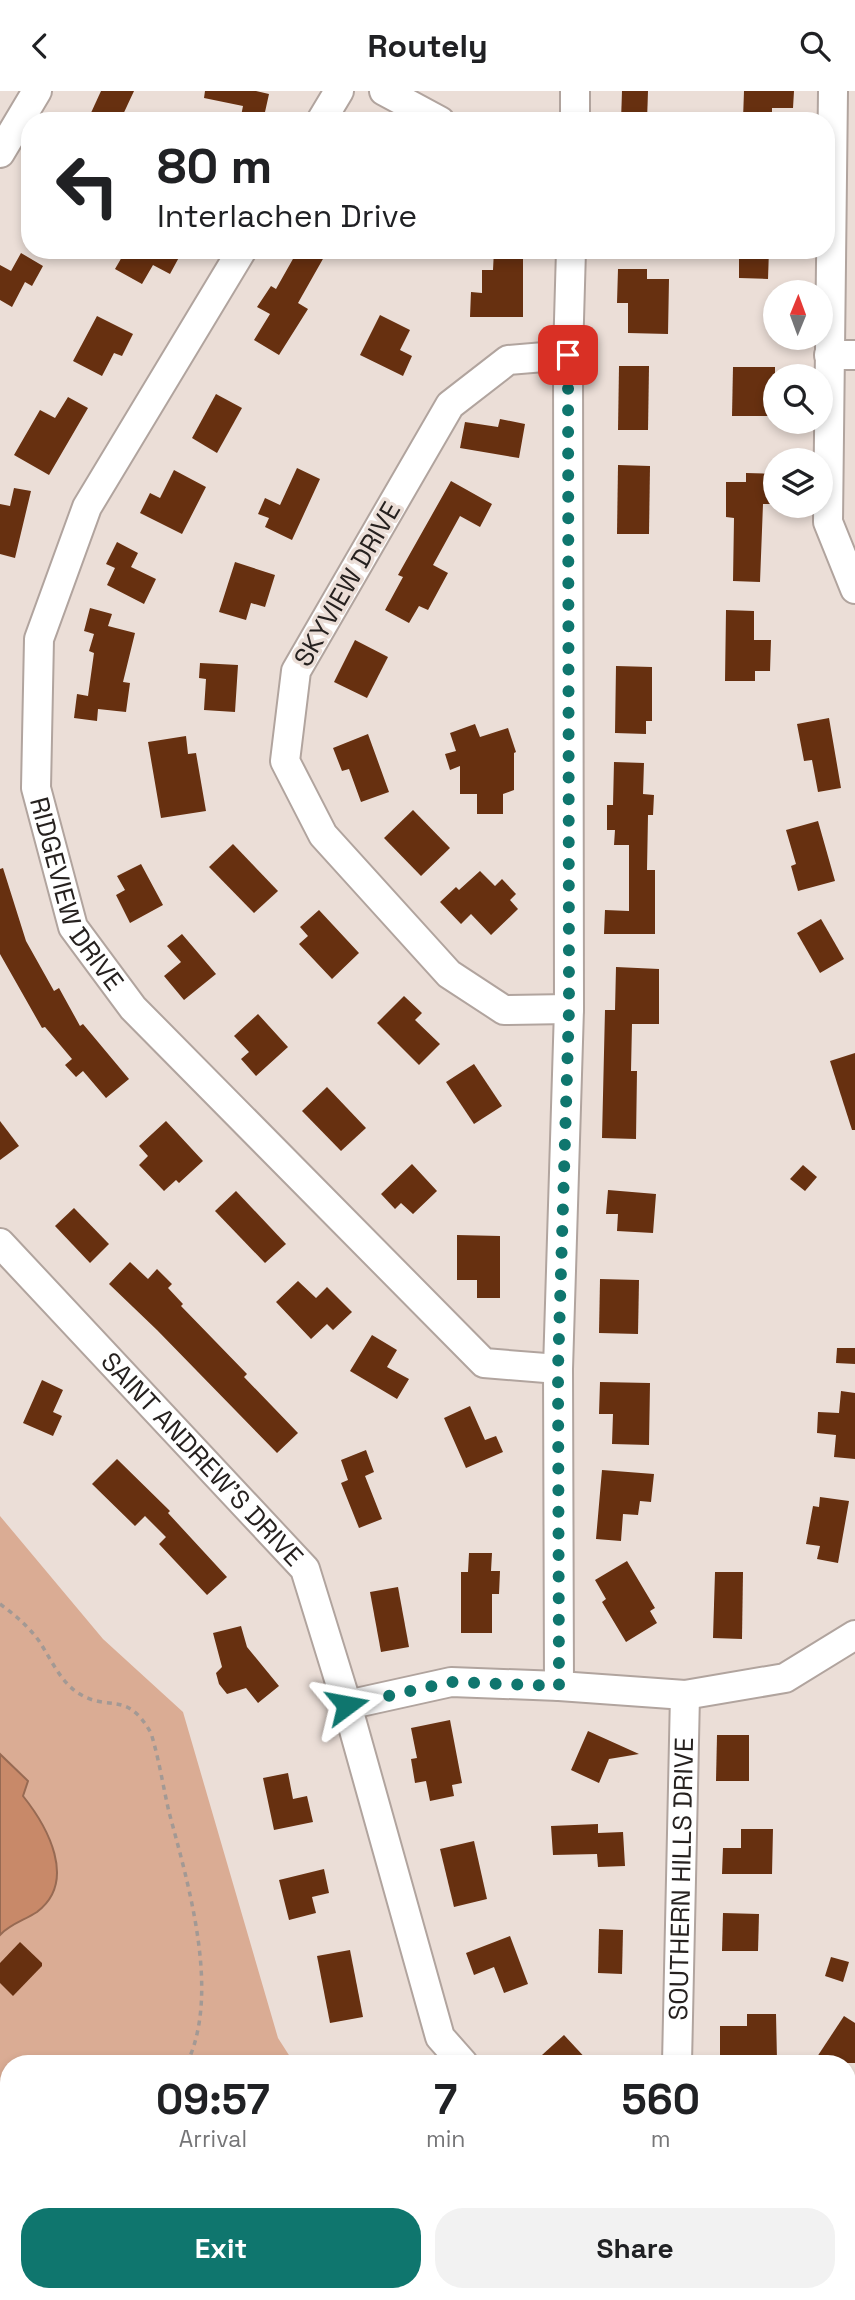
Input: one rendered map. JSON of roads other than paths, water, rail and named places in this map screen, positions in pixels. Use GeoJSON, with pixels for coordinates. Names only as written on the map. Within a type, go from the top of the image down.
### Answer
{"type":"FeatureCollection","features":[{"type":"Feature","properties":{"kind":"street"},"geometry":{"type":"LineString","coordinates":[[24,112],[37,91]]}},
{"type":"Feature","properties":{"kind":"street"},"geometry":{"type":"LineString","coordinates":[[326,112],[339,91]]}},
{"type":"Feature","properties":{"kind":"street"},"geometry":{"type":"LineString","coordinates":[[384,91],[423,112]]}},
{"type":"Feature","properties":{"kind":"street"},"geometry":{"type":"LineString","coordinates":[[575,91],[575,112]]}},
{"type":"Feature","properties":{"kind":"street"},"geometry":{"type":"LineString","coordinates":[[833,91],[834,112]]}},
{"type":"Feature","properties":{"kind":"street"},"geometry":{"type":"LineString","coordinates":[[0,153],[21,118]]}},
{"type":"Feature","properties":{"kind":"street"},"geometry":{"type":"LineString","coordinates":[[835,150],[842,355],[828,522],[855,589]]}},
{"type":"Feature","properties":{"kind":"street","name":"RIDGEVIEW DRIVE"},"geometry":{"type":"LineString","coordinates":[[237,259],[87,507],[38,639],[36,788],[73,927],[133,1008],[484,1363],[558,1369]]}},
{"type":"Feature","properties":{"kind":"street"},"geometry":{"type":"LineString","coordinates":[[559,1686],[558,1369],[569,1009],[568,355],[572,259]]}},
{"type":"Feature","properties":{"kind":"street","name":"SKYVIEW DRIVE"},"geometry":{"type":"LineString","coordinates":[[568,355],[509,360],[450,405],[296,671],[285,761],[323,835],[449,974],[504,1010],[569,1009]]}},
{"type":"Feature","properties":{"kind":"street","name":"SAINT ANDREW'S DRIVE"},"geometry":{"type":"LineString","coordinates":[[0,1244],[305,1569],[347,1705],[440,2037],[456,2055]]}},
{"type":"Feature","properties":{"kind":"street"},"geometry":{"type":"LineString","coordinates":[[347,1705],[451,1682],[685,1695],[785,1678],[855,1635]]}},
{"type":"Feature","properties":{"kind":"street","name":"SOUTHERN HILLS DRIVE"},"geometry":{"type":"LineString","coordinates":[[677,2055],[685,1695]]}}]}
